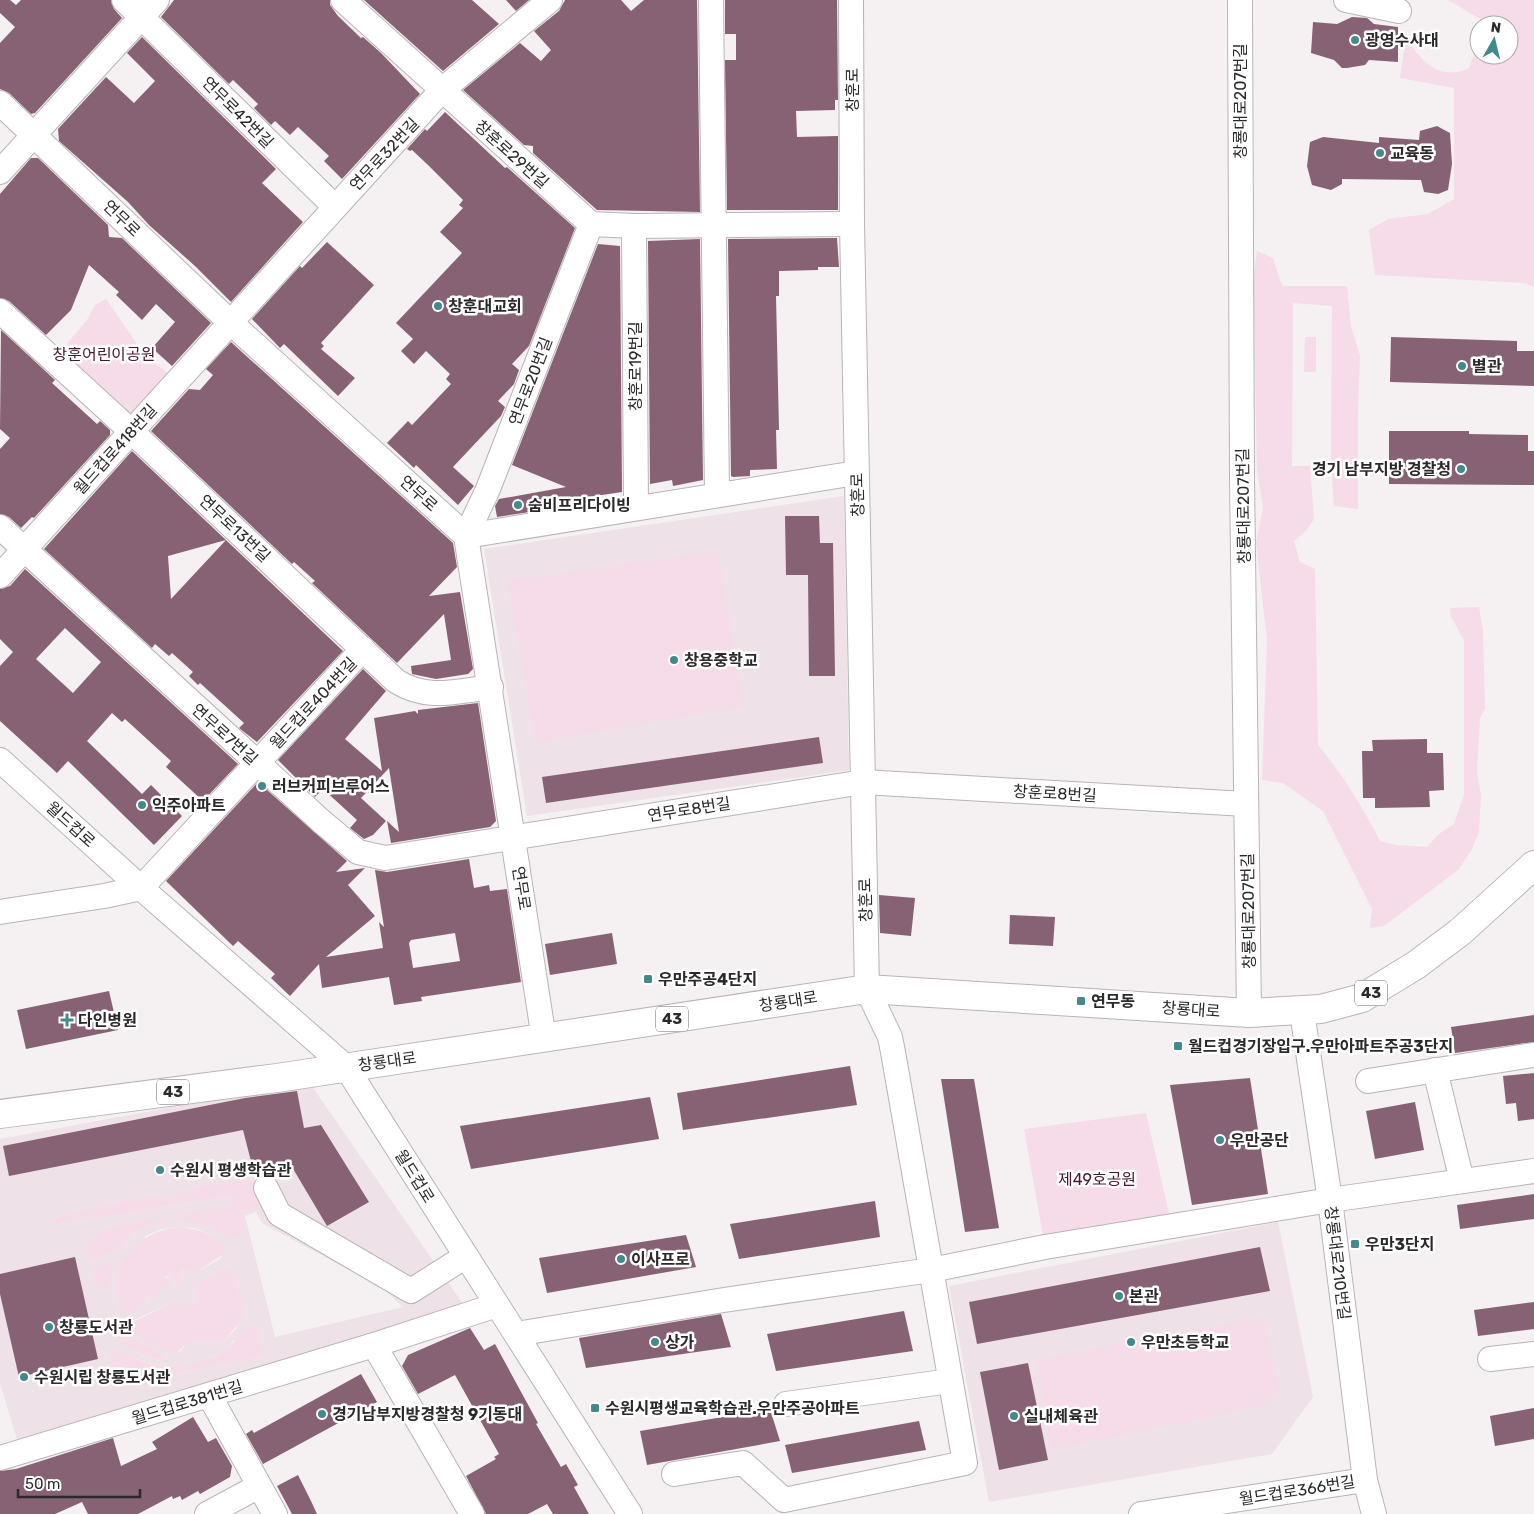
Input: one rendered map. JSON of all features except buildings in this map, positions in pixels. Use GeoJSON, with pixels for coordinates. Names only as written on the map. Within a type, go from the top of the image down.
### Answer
{"type":"FeatureCollection","features":[{"type":"Feature","properties":{"kind":"main road","name":"창룡대로"},"geometry":{"type":"LineString","coordinates":[[0,1114],[277,1078],[867,989],[1249,1013],[1302,1012],[1362,998],[1416,966],[1460,932],[1534,865]]}},
{"type":"Feature","properties":{"kind":"street","name":"연무로42번길"},"geometry":{"type":"LineString","coordinates":[[124,0],[150,8],[335,207]]}},
{"type":"Feature","properties":{"kind":"street","name":"창훈로29번길"},"geometry":{"type":"LineString","coordinates":[[343,0],[591,224]]}},
{"type":"Feature","properties":{"kind":"street","name":"연무로32번길"},"geometry":{"type":"LineString","coordinates":[[230,322],[442,90],[550,0]]}},
{"type":"Feature","properties":{"kind":"street"},"geometry":{"type":"LineString","coordinates":[[712,0],[717,494]]}},
{"type":"Feature","properties":{"kind":"street","name":"창훈로"},"geometry":{"type":"LineString","coordinates":[[852,0],[852,224],[867,989]]}},
{"type":"Feature","properties":{"kind":"street","name":"창룡대로207번길"},"geometry":{"type":"LineString","coordinates":[[1240,0],[1249,1013]]}},
{"type":"Feature","properties":{"kind":"street"},"geometry":{"type":"LineString","coordinates":[[1346,0],[1399,10]]}},
{"type":"Feature","properties":{"kind":"street"},"geometry":{"type":"LineString","coordinates":[[0,172],[150,8]]}},
{"type":"Feature","properties":{"kind":"street","name":"연무로"},"geometry":{"type":"LineString","coordinates":[[0,103],[35,134],[230,322],[466,536],[491,687],[544,1038]]}},
{"type":"Feature","properties":{"kind":"street"},"geometry":{"type":"LineString","coordinates":[[591,224],[714,226],[852,224]]}},
{"type":"Feature","properties":{"kind":"street","name":"연무로20번길"},"geometry":{"type":"LineString","coordinates":[[466,536],[488,489],[591,224]]}},
{"type":"Feature","properties":{"kind":"street","name":"창훈로19번길"},"geometry":{"type":"LineString","coordinates":[[634,226],[636,506]]}},
{"type":"Feature","properties":{"kind":"street","name":"연무로13번길"},"geometry":{"type":"LineString","coordinates":[[0,311],[131,431],[396,681],[411,691],[432,694],[491,687]]}},
{"type":"Feature","properties":{"kind":"street","name":"월드컵로418번길"},"geometry":{"type":"LineString","coordinates":[[0,576],[230,322]]}},
{"type":"Feature","properties":{"kind":"street"},"geometry":{"type":"LineString","coordinates":[[466,536],[636,506],[856,473]]}},
{"type":"Feature","properties":{"kind":"street","name":"연무로7번길"},"geometry":{"type":"LineString","coordinates":[[0,527],[257,763],[358,852],[385,858],[514,836]]}},
{"type":"Feature","properties":{"kind":"street","name":"월드컵로404번길"},"geometry":{"type":"LineString","coordinates":[[142,888],[363,649]]}},
{"type":"Feature","properties":{"kind":"street","name":"월드컵로"},"geometry":{"type":"LineString","coordinates":[[0,760],[142,888],[346,1067],[630,1514]]}},
{"type":"Feature","properties":{"kind":"street","name":"창훈로8번길"},"geometry":{"type":"LineString","coordinates":[[863,782],[1246,804]]}},
{"type":"Feature","properties":{"kind":"street","name":"연무로8번길"},"geometry":{"type":"LineString","coordinates":[[514,836],[863,782]]}},
{"type":"Feature","properties":{"kind":"street"},"geometry":{"type":"LineString","coordinates":[[0,912],[104,896],[142,888]]}},
{"type":"Feature","properties":{"kind":"street"},"geometry":{"type":"LineString","coordinates":[[674,1474],[743,1464],[784,1500],[965,1463],[890,1037],[867,989]]}},
{"type":"Feature","properties":{"kind":"street","name":"창룡대로210번길"},"geometry":{"type":"LineString","coordinates":[[1302,1012],[1330,1200],[1365,1480],[1374,1514]]}},
{"type":"Feature","properties":{"kind":"street"},"geometry":{"type":"LineString","coordinates":[[1368,1081],[1534,1055]]}},
{"type":"Feature","properties":{"kind":"street"},"geometry":{"type":"LineString","coordinates":[[1435,1070],[1462,1181]]}},
{"type":"Feature","properties":{"kind":"street"},"geometry":{"type":"LineString","coordinates":[[516,1334],[724,1300],[931,1270],[1045,1247],[1330,1200],[1534,1171]]}},
{"type":"Feature","properties":{"kind":"street"},"geometry":{"type":"LineString","coordinates":[[266,1188],[280,1214],[411,1291],[466,1256]]}},
{"type":"Feature","properties":{"kind":"street","name":"월드컵로381번길"},"geometry":{"type":"LineString","coordinates":[[0,1458],[374,1345],[497,1305]]}},
{"type":"Feature","properties":{"kind":"street"},"geometry":{"type":"LineString","coordinates":[[374,1345],[472,1514]]}},
{"type":"Feature","properties":{"kind":"street"},"geometry":{"type":"LineString","coordinates":[[1490,1359],[1534,1354]]}},
{"type":"Feature","properties":{"kind":"street"},"geometry":{"type":"LineString","coordinates":[[786,1404],[950,1381]]}},
{"type":"Feature","properties":{"kind":"street"},"geometry":{"type":"LineString","coordinates":[[209,1395],[275,1514]]}},
{"type":"Feature","properties":{"kind":"street","name":"월드컵로366번길"},"geometry":{"type":"LineString","coordinates":[[1141,1514],[1365,1480]]}},
{"type":"Feature","properties":{"kind":"street"},"geometry":{"type":"LineString","coordinates":[[207,1514],[259,1486]]}},
{"type":"Feature","properties":{"kind":"shaded area","name":"창용중학교"},"geometry":{"type":"Polygon","coordinates":[[[844,496],[849,770],[527,816],[484,549],[844,496]]]}},
{"type":"Feature","properties":{"kind":"shaded area"},"geometry":{"type":"Polygon","coordinates":[[[303,1083],[311,1085],[466,1308],[19,1446],[0,1383],[0,1139],[303,1083]],[[250,1177],[179,1191],[172,1196],[161,1199],[157,1194],[80,1210],[52,1219],[52,1225],[235,1196],[235,1205],[174,1214],[173,1219],[190,1219],[207,1224],[222,1232],[241,1211],[260,1207],[250,1177]],[[256,1212],[245,1216],[275,1337],[403,1307],[384,1289],[262,1223],[256,1212]],[[164,1218],[107,1228],[84,1243],[89,1262],[121,1249],[140,1230],[164,1221],[164,1218]],[[195,1228],[161,1229],[145,1236],[146,1300],[157,1292],[170,1273],[176,1278],[184,1269],[195,1273],[220,1259],[227,1248],[211,1235],[195,1228]],[[113,1264],[92,1268],[108,1287],[110,1270],[113,1264]],[[227,1266],[205,1279],[194,1304],[177,1301],[131,1321],[180,1352],[186,1344],[197,1340],[224,1341],[236,1329],[245,1309],[231,1268],[227,1266]],[[133,1338],[130,1350],[160,1361],[167,1357],[153,1352],[133,1338]],[[234,1340],[227,1349],[198,1364],[175,1367],[153,1364],[127,1356],[116,1348],[120,1384],[262,1357],[234,1340]]]}},
{"type":"Feature","properties":{"kind":"shaded area","name":"우만초등학교"},"geometry":{"type":"Polygon","coordinates":[[[1278,1222],[1313,1397],[1272,1454],[989,1502],[949,1286],[1278,1222]]]}},
{"type":"Feature","properties":{"kind":"green space"},"geometry":{"type":"Polygon","coordinates":[[[1448,0],[1534,0],[1534,287],[1524,283],[1375,275],[1369,230],[1388,219],[1428,214],[1454,199],[1454,88],[1400,78],[1406,36],[1424,61],[1440,71],[1458,72],[1469,68],[1470,65],[1519,65],[1519,15],[1474,15],[1448,0]]]}},
{"type":"Feature","properties":{"kind":"green space"},"geometry":{"type":"Polygon","coordinates":[[[1257,251],[1273,258],[1282,286],[1347,286],[1351,326],[1360,356],[1358,509],[1334,506],[1331,463],[1332,306],[1293,303],[1292,466],[1310,466],[1314,519],[1306,531],[1294,541],[1300,562],[1315,569],[1318,745],[1352,791],[1380,841],[1396,845],[1427,847],[1439,834],[1454,824],[1464,795],[1464,640],[1451,617],[1450,608],[1479,607],[1483,631],[1485,709],[1480,718],[1477,772],[1481,795],[1479,832],[1471,851],[1458,870],[1384,926],[1370,928],[1372,909],[1323,811],[1283,783],[1262,780],[1267,640],[1256,543],[1263,507],[1257,471],[1253,276],[1257,251]]]}},
{"type":"Feature","properties":{"kind":"green space","name":"창훈어린이공원"},"geometry":{"type":"Polygon","coordinates":[[[106,299],[144,354],[172,377],[128,421],[55,358],[87,320],[95,305],[106,299]]]}},
{"type":"Feature","properties":{"kind":"green space"},"geometry":{"type":"Polygon","coordinates":[[[1305,337],[1316,337],[1316,372],[1304,372],[1305,337]]]}},
{"type":"Feature","properties":{"kind":"green space"},"geometry":{"type":"Polygon","coordinates":[[[718,551],[744,707],[536,742],[507,581],[718,551]]]}},
{"type":"Feature","properties":{"kind":"green space","name":"제49호공원"},"geometry":{"type":"Polygon","coordinates":[[[1146,1113],[1172,1226],[1045,1247],[1024,1129],[1146,1113]]]}},
{"type":"Feature","properties":{"kind":"green space"},"geometry":{"type":"Polygon","coordinates":[[[250,1177],[260,1207],[241,1211],[244,1233],[229,1239],[203,1223],[173,1219],[173,1214],[234,1205],[234,1196],[52,1225],[52,1219],[80,1210],[157,1194],[161,1199],[172,1196],[178,1191],[250,1177]]]}},
{"type":"Feature","properties":{"kind":"green space"},"geometry":{"type":"Polygon","coordinates":[[[164,1217],[165,1221],[140,1230],[121,1249],[89,1262],[84,1243],[107,1228],[164,1217]]]}},
{"type":"Feature","properties":{"kind":"green space"},"geometry":{"type":"Polygon","coordinates":[[[178,1227],[211,1235],[227,1248],[225,1253],[195,1273],[184,1269],[180,1272],[182,1282],[177,1284],[176,1278],[170,1273],[165,1278],[170,1281],[168,1288],[160,1288],[156,1299],[152,1301],[150,1297],[133,1310],[121,1313],[117,1297],[117,1281],[120,1268],[127,1255],[136,1245],[148,1237],[178,1227]]]}},
{"type":"Feature","properties":{"kind":"green space"},"geometry":{"type":"Polygon","coordinates":[[[113,1263],[108,1287],[97,1289],[92,1268],[113,1263]]]}},
{"type":"Feature","properties":{"kind":"green space"},"geometry":{"type":"Polygon","coordinates":[[[227,1266],[231,1268],[245,1309],[242,1319],[224,1341],[197,1340],[186,1344],[177,1352],[161,1349],[150,1344],[128,1324],[177,1301],[194,1304],[198,1295],[195,1285],[227,1266]]]}},
{"type":"Feature","properties":{"kind":"green space"},"geometry":{"type":"Polygon","coordinates":[[[1264,1317],[1279,1391],[1267,1405],[1052,1449],[1036,1360],[1264,1317]]]}},
{"type":"Feature","properties":{"kind":"green space"},"geometry":{"type":"Polygon","coordinates":[[[247,1326],[258,1328],[262,1357],[119,1384],[109,1355],[116,1348],[129,1356],[156,1365],[185,1365],[213,1357],[226,1349],[247,1326]]]}},
{"type":"Feature","properties":{"kind":"green space"},"geometry":{"type":"Polygon","coordinates":[[[124,1327],[141,1344],[167,1357],[161,1361],[130,1350],[116,1337],[119,1328],[124,1327]]]}},
{"type":"Feature","properties":{"kind":"place","name":"광영수사대"},"geometry":{"type":"Point","coordinates":[1355,40]}},
{"type":"Feature","properties":{"kind":"place","name":"교육동"},"geometry":{"type":"Point","coordinates":[1380,153]}},
{"type":"Feature","properties":{"kind":"place","name":"창훈대교회"},"geometry":{"type":"Point","coordinates":[438,306]}},
{"type":"Feature","properties":{"kind":"place","name":"별관"},"geometry":{"type":"Point","coordinates":[1462,366]}},
{"type":"Feature","properties":{"kind":"place","name":"경기 남부지방 경찰청"},"geometry":{"type":"Point","coordinates":[1461,469]}},
{"type":"Feature","properties":{"kind":"place","name":"숨비프리다이빙"},"geometry":{"type":"Point","coordinates":[518,505]}},
{"type":"Feature","properties":{"kind":"place","name":"창용중학교"},"geometry":{"type":"Point","coordinates":[674,660]}},
{"type":"Feature","properties":{"kind":"place","name":"러브커피브루어스"},"geometry":{"type":"Point","coordinates":[262,786]}},
{"type":"Feature","properties":{"kind":"place","name":"익주아파트"},"geometry":{"type":"Point","coordinates":[142,805]}},
{"type":"Feature","properties":{"kind":"place","name":"우만주공4단지"},"geometry":{"type":"Point","coordinates":[648,979]}},
{"type":"Feature","properties":{"kind":"place","name":"연무동"},"geometry":{"type":"Point","coordinates":[1081,1001]}},
{"type":"Feature","properties":{"kind":"place","name":"다인병원"},"geometry":{"type":"Point","coordinates":[67,1020]}},
{"type":"Feature","properties":{"kind":"place","name":"월드컵경기장입구.우만아파트주공3단지"},"geometry":{"type":"Point","coordinates":[1178,1046]}},
{"type":"Feature","properties":{"kind":"place","name":"우만공단"},"geometry":{"type":"Point","coordinates":[1220,1140]}},
{"type":"Feature","properties":{"kind":"place","name":"수원시 평생학습관"},"geometry":{"type":"Point","coordinates":[160,1170]}},
{"type":"Feature","properties":{"kind":"place","name":"우만3단지"},"geometry":{"type":"Point","coordinates":[1355,1244]}},
{"type":"Feature","properties":{"kind":"place","name":"이사프로"},"geometry":{"type":"Point","coordinates":[621,1259]}},
{"type":"Feature","properties":{"kind":"place","name":"본관"},"geometry":{"type":"Point","coordinates":[1119,1296]}},
{"type":"Feature","properties":{"kind":"place","name":"창룡도서관"},"geometry":{"type":"Point","coordinates":[49,1327]}},
{"type":"Feature","properties":{"kind":"place","name":"상가"},"geometry":{"type":"Point","coordinates":[655,1342]}},
{"type":"Feature","properties":{"kind":"place","name":"우만초등학교"},"geometry":{"type":"Point","coordinates":[1131,1342]}},
{"type":"Feature","properties":{"kind":"place","name":"수원시립 창룡도서관"},"geometry":{"type":"Point","coordinates":[24,1377]}},
{"type":"Feature","properties":{"kind":"place","name":"수원시평생교육학습관.우만주공아파트"},"geometry":{"type":"Point","coordinates":[595,1408]}},
{"type":"Feature","properties":{"kind":"place","name":"경기남부지방경찰청 9기동대"},"geometry":{"type":"Point","coordinates":[322,1414]}},
{"type":"Feature","properties":{"kind":"place","name":"실내체육관"},"geometry":{"type":"Point","coordinates":[1014,1416]}}]}
